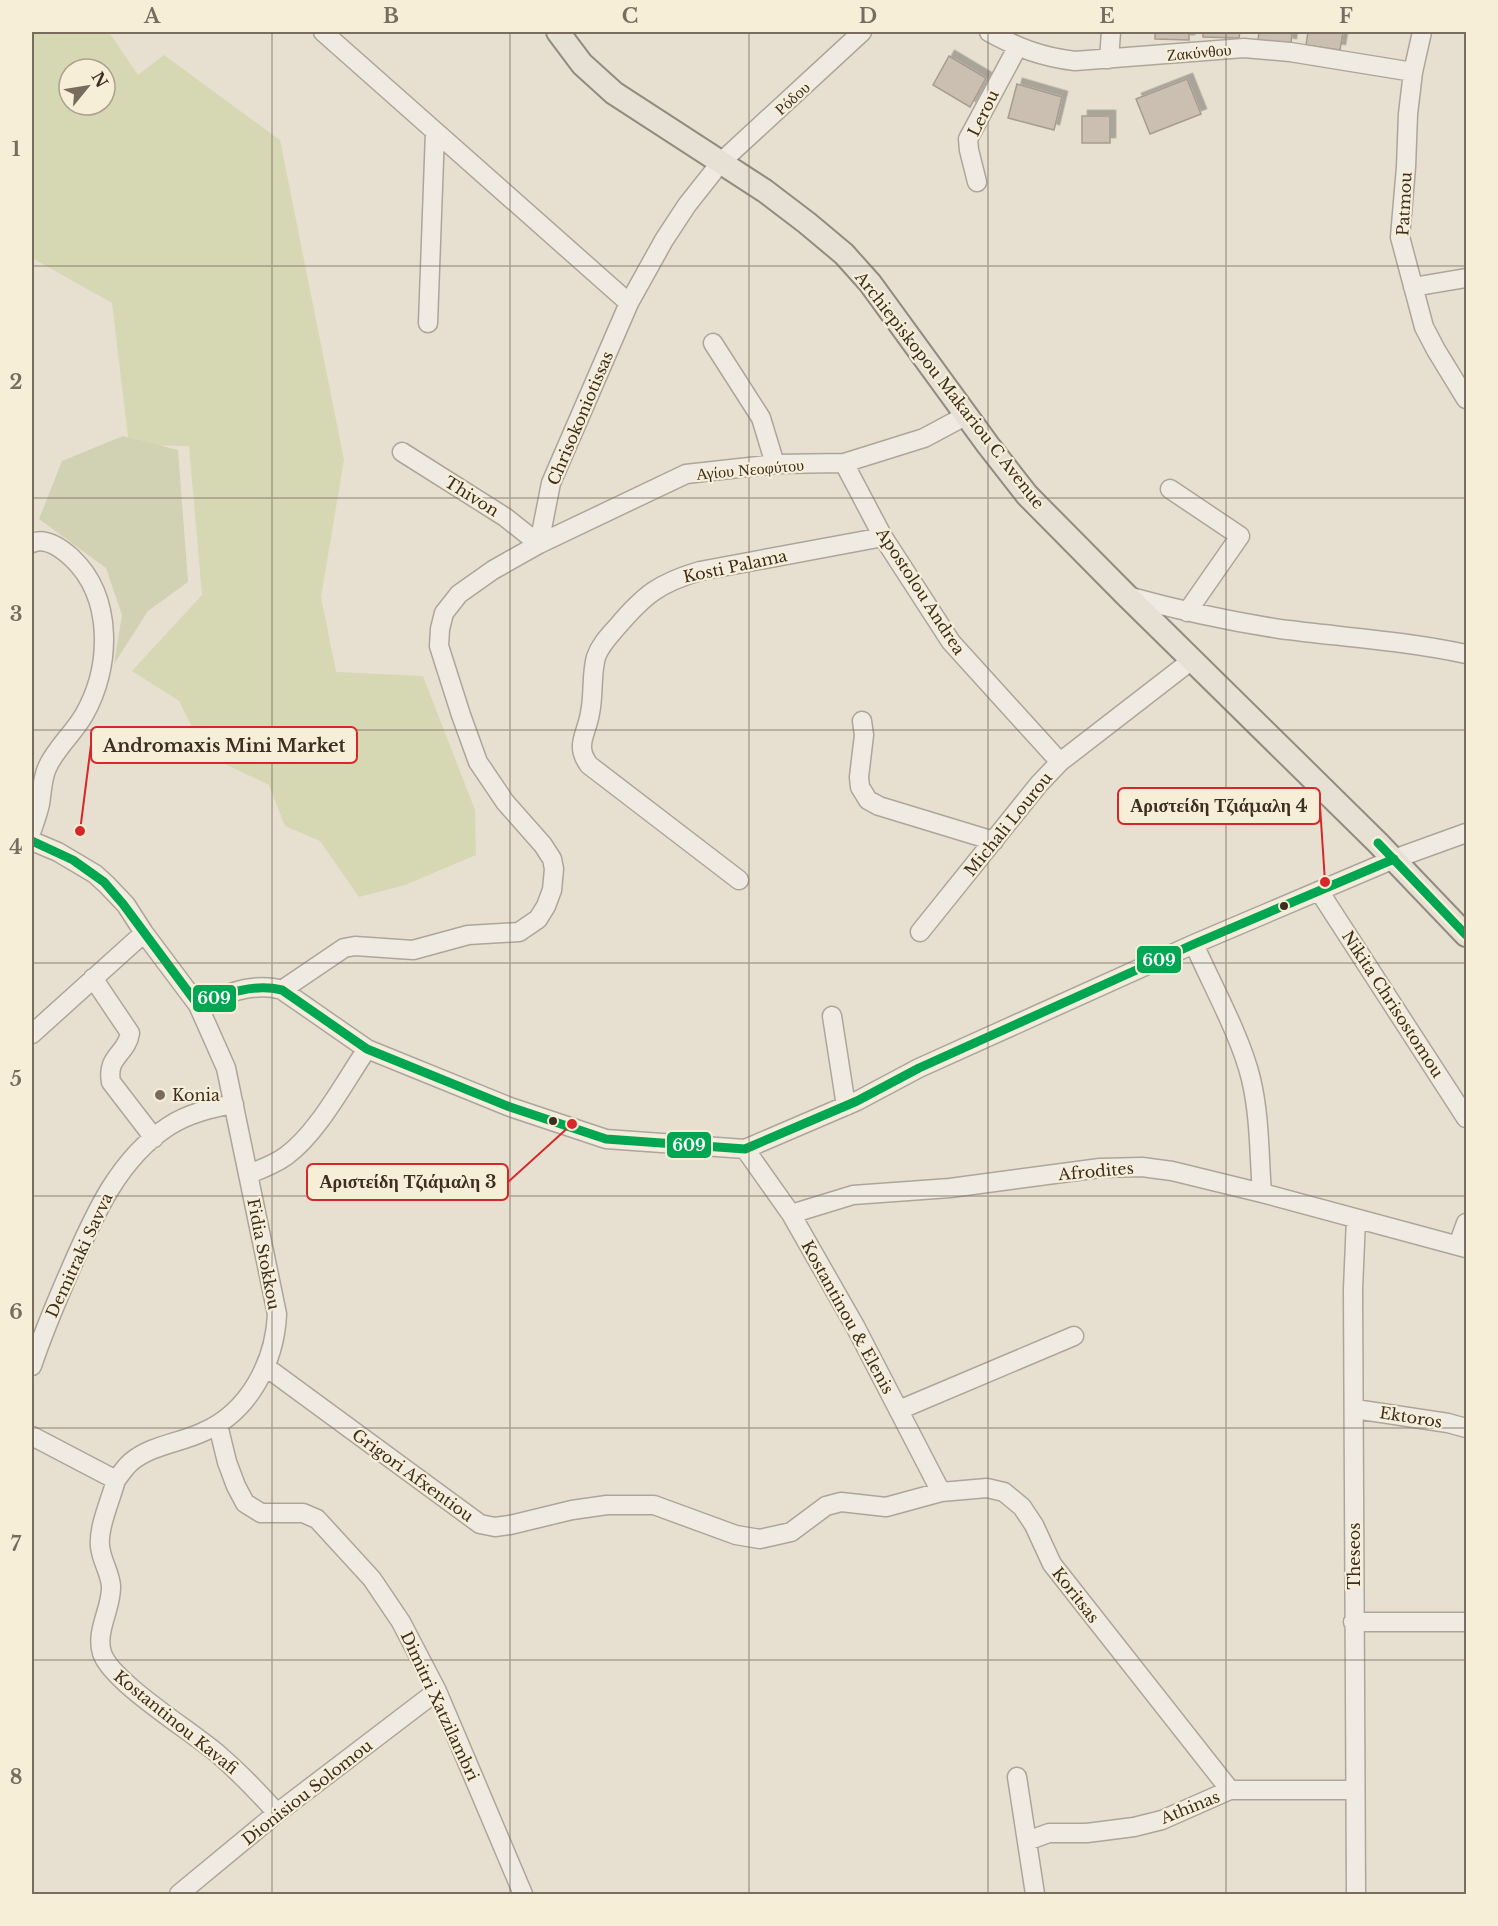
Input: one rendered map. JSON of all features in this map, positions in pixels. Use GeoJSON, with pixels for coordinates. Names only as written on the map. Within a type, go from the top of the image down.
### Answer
{"type":"FeatureCollection","features":[{"type":"Feature","properties":{"kind":"main road","name":"Archiepiskopou Makariou C Avenue"},"geometry":{"type":"LineString","coordinates":[[558,32],[582,64],[606,87],[765,191],[844,254],[882,298],[1027,495],[1126,596],[1394,859],[1467,935]]}},
{"type":"Feature","properties":{"kind":"street"},"geometry":{"type":"LineString","coordinates":[[323,32],[629,303]]}},
{"type":"Feature","properties":{"kind":"street","name":"Ρόδου"},"geometry":{"type":"LineString","coordinates":[[721,162],[862,32]]}},
{"type":"Feature","properties":{"kind":"street","name":"Ζακύνθου"},"geometry":{"type":"LineString","coordinates":[[989,32],[1017,48],[1054,59],[1075,61],[1244,48],[1290,52],[1413,72]]}},
{"type":"Feature","properties":{"kind":"street"},"geometry":{"type":"LineString","coordinates":[[1109,59],[1112,32]]}},
{"type":"Feature","properties":{"kind":"street","name":"Patmou"},"geometry":{"type":"LineString","coordinates":[[1422,32],[1413,72],[1408,114],[1400,237],[1424,327],[1467,399]]}},
{"type":"Feature","properties":{"kind":"street","name":"Lerou"},"geometry":{"type":"LineString","coordinates":[[977,182],[968,139],[1017,48]]}},
{"type":"Feature","properties":{"kind":"street"},"geometry":{"type":"LineString","coordinates":[[428,323],[435,132]]}},
{"type":"Feature","properties":{"kind":"street","name":"Chrisokoniotissas"},"geometry":{"type":"LineString","coordinates":[[539,544],[551,483],[629,303],[687,205],[721,162]]}},
{"type":"Feature","properties":{"kind":"street"},"geometry":{"type":"LineString","coordinates":[[1413,287],[1467,278]]}},
{"type":"Feature","properties":{"kind":"street"},"geometry":{"type":"LineString","coordinates":[[713,343],[761,418],[775,464]]}},
{"type":"Feature","properties":{"kind":"street","name":"Αγίου Νεοφύτου"},"geometry":{"type":"LineString","coordinates":[[539,544],[686,474],[775,464],[844,463],[924,438],[967,415]]}},
{"type":"Feature","properties":{"kind":"street","name":"Thivon"},"geometry":{"type":"LineString","coordinates":[[402,452],[505,517],[539,544]]}},
{"type":"Feature","properties":{"kind":"street","name":"Apostolou Andrea"},"geometry":{"type":"LineString","coordinates":[[844,463],[883,537],[951,642],[1060,762]]}},
{"type":"Feature","properties":{"kind":"street"},"geometry":{"type":"LineString","coordinates":[[1170,489],[1240,536],[1187,612]]}},
{"type":"Feature","properties":{"kind":"street","name":"Kosti Palama"},"geometry":{"type":"LineString","coordinates":[[740,880],[589,765],[584,758],[581,742],[590,716],[596,657],[601,646],[640,600],[660,586],[680,577],[700,571],[883,537]]}},
{"type":"Feature","properties":{"kind":"street"},"geometry":{"type":"LineString","coordinates":[[32,543],[42,540],[52,544],[67,553],[80,566],[92,583],[104,626],[103,657],[92,699],[76,728],[46,768],[40,804],[32,830]]}},
{"type":"Feature","properties":{"kind":"street"},"geometry":{"type":"LineString","coordinates":[[282,990],[344,948],[355,946],[413,950],[468,935],[513,934],[527,928],[538,919],[546,906],[552,890],[554,870],[552,859],[543,845],[505,802],[478,762],[439,646],[444,613],[459,594],[493,570],[539,544]]}},
{"type":"Feature","properties":{"kind":"street"},"geometry":{"type":"LineString","coordinates":[[1126,596],[1187,612],[1278,628],[1467,654]]}},
{"type":"Feature","properties":{"kind":"street","name":"Michali Lourou"},"geometry":{"type":"LineString","coordinates":[[920,932],[1039,784],[1060,762],[1192,660]]}},
{"type":"Feature","properties":{"kind":"street"},"geometry":{"type":"LineString","coordinates":[[862,721],[864,744],[859,777],[860,787],[868,800],[879,806],[994,841]]}},
{"type":"Feature","properties":{"kind":"street"},"geometry":{"type":"LineString","coordinates":[[198,1005],[242,990],[260,987],[282,990],[367,1049],[510,1107],[606,1139],[745,1149],[846,1106],[919,1068],[1194,944],[1394,859],[1467,833]]}},
{"type":"Feature","properties":{"kind":"street","name":"Fidia Stokkou"},"geometry":{"type":"LineString","coordinates":[[32,841],[58,852],[95,874],[126,905],[198,1005],[226,1068],[277,1314],[276,1331],[266,1367],[245,1398],[218,1425],[190,1438],[163,1446],[130,1462],[116,1480]]}},
{"type":"Feature","properties":{"kind":"street","name":"Nikita Chrisostomou"},"geometry":{"type":"LineString","coordinates":[[1319,891],[1467,1118]]}},
{"type":"Feature","properties":{"kind":"street"},"geometry":{"type":"LineString","coordinates":[[32,1034],[144,933]]}},
{"type":"Feature","properties":{"kind":"street"},"geometry":{"type":"LineString","coordinates":[[1194,944],[1236,1038],[1250,1076],[1257,1108],[1262,1193]]}},
{"type":"Feature","properties":{"kind":"street"},"geometry":{"type":"LineString","coordinates":[[93,978],[130,1033],[126,1045],[112,1061],[109,1071],[111,1082],[154,1138]]}},
{"type":"Feature","properties":{"kind":"street"},"geometry":{"type":"LineString","coordinates":[[832,1016],[846,1106]]}},
{"type":"Feature","properties":{"kind":"street"},"geometry":{"type":"LineString","coordinates":[[249,1174],[269,1166],[300,1145],[367,1049]]}},
{"type":"Feature","properties":{"kind":"street","name":"Demitraki Savva"},"geometry":{"type":"LineString","coordinates":[[32,1366],[46,1326],[102,1199],[125,1168],[154,1138],[184,1118],[198,1112],[234,1104]]}},
{"type":"Feature","properties":{"kind":"street","name":"Kostantinou & Elenis"},"geometry":{"type":"LineString","coordinates":[[745,1149],[791,1214],[855,1326],[941,1492]]}},
{"type":"Feature","properties":{"kind":"street","name":"Afrodites"},"geometry":{"type":"LineString","coordinates":[[791,1214],[853,1195],[960,1187],[1100,1168],[1142,1167],[1172,1171],[1262,1193],[1462,1247]]}},
{"type":"Feature","properties":{"kind":"street","name":"Theseos"},"geometry":{"type":"LineString","coordinates":[[1356,1219],[1353,1289],[1356,1894]]}},
{"type":"Feature","properties":{"kind":"street"},"geometry":{"type":"LineString","coordinates":[[1462,1247],[1467,1223]]}},
{"type":"Feature","properties":{"kind":"street"},"geometry":{"type":"LineString","coordinates":[[899,1410],[1074,1336]]}},
{"type":"Feature","properties":{"kind":"street","name":"Grigori Afxentiou"},"geometry":{"type":"LineString","coordinates":[[266,1367],[480,1524],[495,1527],[510,1525],[572,1510],[607,1505],[654,1505],[736,1535],[760,1539],[791,1532],[826,1506],[841,1502],[885,1507]]}},
{"type":"Feature","properties":{"kind":"street","name":"Ektoros"},"geometry":{"type":"LineString","coordinates":[[1355,1409],[1467,1428]]}},
{"type":"Feature","properties":{"kind":"street","name":"Dimitri Xatzilambri"},"geometry":{"type":"LineString","coordinates":[[218,1425],[227,1462],[245,1503],[261,1513],[303,1513],[317,1518],[372,1579],[401,1622],[436,1691],[523,1894]]}},
{"type":"Feature","properties":{"kind":"street"},"geometry":{"type":"LineString","coordinates":[[32,1436],[116,1480]]}},
{"type":"Feature","properties":{"kind":"street","name":"Kostantinou Kavafi"},"geometry":{"type":"LineString","coordinates":[[116,1480],[100,1535],[100,1546],[111,1585],[111,1595],[102,1627],[101,1652],[106,1662],[124,1682],[218,1754],[278,1813]]}},
{"type":"Feature","properties":{"kind":"street","name":"Koritsas"},"geometry":{"type":"LineString","coordinates":[[885,1507],[941,1492],[987,1488],[1004,1492],[1022,1507],[1034,1525],[1052,1564],[1230,1790]]}},
{"type":"Feature","properties":{"kind":"street"},"geometry":{"type":"LineString","coordinates":[[1353,1622],[1467,1622]]}},
{"type":"Feature","properties":{"kind":"street","name":"Dionisiou Solomou"},"geometry":{"type":"LineString","coordinates":[[179,1894],[278,1813],[436,1691]]}},
{"type":"Feature","properties":{"kind":"street"},"geometry":{"type":"LineString","coordinates":[[1017,1777],[1035,1894]]}},
{"type":"Feature","properties":{"kind":"street","name":"Athinas"},"geometry":{"type":"LineString","coordinates":[[1027,1841],[1049,1833],[1087,1833],[1162,1820],[1230,1790],[1355,1790]]}},
{"type":"Feature","properties":{"kind":"green space"},"geometry":{"type":"Polygon","coordinates":[[[32,32],[109,32],[138,75],[164,55],[280,140],[344,460],[321,597],[336,672],[423,676],[475,810],[476,855],[405,885],[359,897],[320,841],[285,826],[269,785],[206,755],[179,701],[132,671],[202,595],[189,446],[129,445],[112,303],[32,258],[32,32]]]}},
{"type":"Feature","properties":{"kind":"green space"},"geometry":{"type":"Polygon","coordinates":[[[123,436],[178,450],[188,582],[148,611],[114,664],[122,615],[106,568],[39,519],[62,461],[123,436]]]}},
{"type":"Feature","properties":{"kind":"building"},"geometry":{"type":"Polygon","coordinates":[[[1155,32],[1189,32],[1189,40],[1155,39],[1155,32]]]}},
{"type":"Feature","properties":{"kind":"building"},"geometry":{"type":"Polygon","coordinates":[[[1203,32],[1240,32],[1239,38],[1203,37],[1203,32]]]}},
{"type":"Feature","properties":{"kind":"building"},"geometry":{"type":"Polygon","coordinates":[[[1259,32],[1292,32],[1291,44],[1258,40],[1259,32]]]}},
{"type":"Feature","properties":{"kind":"building"},"geometry":{"type":"Polygon","coordinates":[[[1308,32],[1343,32],[1340,50],[1306,45],[1308,32]]]}},
{"type":"Feature","properties":{"kind":"building"},"geometry":{"type":"Polygon","coordinates":[[[949,56],[986,78],[970,107],[933,85],[949,56]]]}},
{"type":"Feature","properties":{"kind":"building"},"geometry":{"type":"Polygon","coordinates":[[[1187,79],[1201,114],[1150,134],[1136,99],[1187,79]]]}},
{"type":"Feature","properties":{"kind":"building"},"geometry":{"type":"Polygon","coordinates":[[[1017,84],[1062,97],[1054,130],[1008,118],[1017,84]]]}},
{"type":"Feature","properties":{"kind":"building"},"geometry":{"type":"Polygon","coordinates":[[[1082,116],[1110,116],[1110,143],[1082,143],[1082,116]]]}},
{"type":"Feature","properties":{"kind":"transit line","name":"609"},"geometry":{"type":"LineString","coordinates":[[32,841],[73,860],[104,882],[198,1005],[250,989],[282,990],[367,1049],[510,1107],[606,1139],[745,1149],[857,1101],[919,1068],[1194,944],[1394,859]]}},
{"type":"Feature","properties":{"kind":"transit line","name":"609"},"geometry":{"type":"LineString","coordinates":[[1378,843],[1466,935]]}},
{"type":"Feature","properties":{"kind":"place","name":"Andromaxis Mini Market"},"geometry":{"type":"Point","coordinates":[80,831]}},
{"type":"Feature","properties":{"kind":"place","name":"Αριστείδη Τζιάμαλη 4"},"geometry":{"type":"Point","coordinates":[1325,882]}},
{"type":"Feature","properties":{"kind":"place","name":"Konia"},"geometry":{"type":"Point","coordinates":[160,1095]}},
{"type":"Feature","properties":{"kind":"place","name":"Αριστείδη Τζιάμαλη 3"},"geometry":{"type":"Point","coordinates":[572,1124]}}]}
